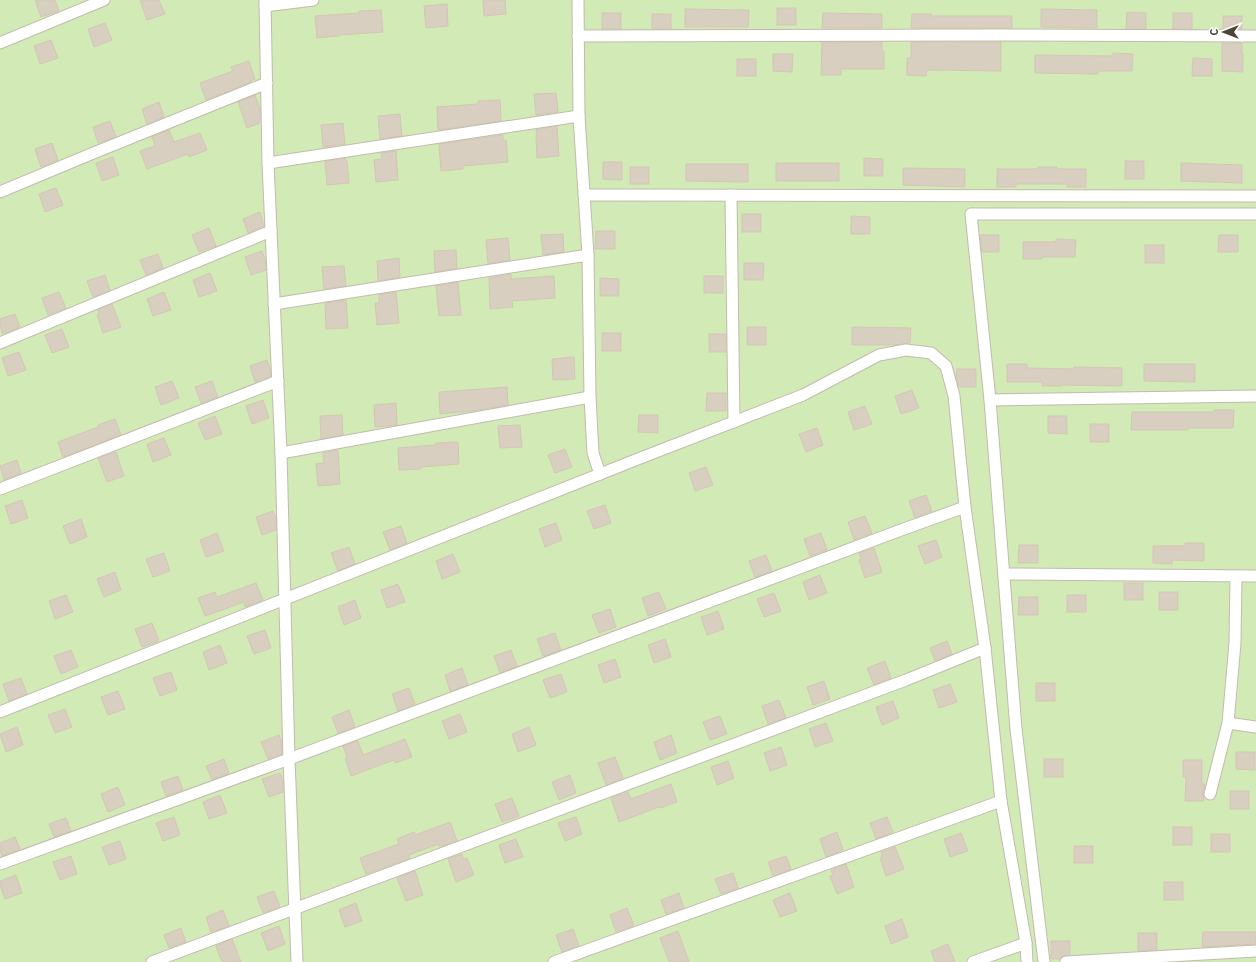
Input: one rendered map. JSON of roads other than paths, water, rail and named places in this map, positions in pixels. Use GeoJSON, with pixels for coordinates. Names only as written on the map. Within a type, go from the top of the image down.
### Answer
{"type":"FeatureCollection","features":[{"type":"Feature","properties":{"kind":"lane"},"geometry":{"type":"LineString","coordinates":[[0,43],[104,0]]}},
{"type":"Feature","properties":{"kind":"lane"},"geometry":{"type":"LineString","coordinates":[[297,962],[289,759],[281,453],[268,163],[265,3],[314,0]]}},
{"type":"Feature","properties":{"kind":"lane"},"geometry":{"type":"LineString","coordinates":[[578,0],[579,116],[588,255],[590,397],[593,453],[600,474]]}},
{"type":"Feature","properties":{"kind":"lane"},"geometry":{"type":"LineString","coordinates":[[578,36],[1256,36]]}},
{"type":"Feature","properties":{"kind":"lane"},"geometry":{"type":"LineString","coordinates":[[0,192],[267,83]]}},
{"type":"Feature","properties":{"kind":"lane"},"geometry":{"type":"LineString","coordinates":[[268,163],[579,116]]}},
{"type":"Feature","properties":{"kind":"lane"},"geometry":{"type":"LineString","coordinates":[[584,195],[1256,196]]}},
{"type":"Feature","properties":{"kind":"lane"},"geometry":{"type":"LineString","coordinates":[[731,195],[734,422]]}},
{"type":"Feature","properties":{"kind":"lane"},"geometry":{"type":"LineString","coordinates":[[1044,962],[1016,729],[990,400],[971,214],[1256,214]]}},
{"type":"Feature","properties":{"kind":"lane"},"geometry":{"type":"LineString","coordinates":[[0,343],[271,231]]}},
{"type":"Feature","properties":{"kind":"lane"},"geometry":{"type":"LineString","coordinates":[[274,304],[588,255]]}},
{"type":"Feature","properties":{"kind":"lane"},"geometry":{"type":"LineString","coordinates":[[0,712],[803,395],[879,355],[906,350],[931,353],[946,366],[954,396],[965,508],[985,648],[1001,801],[1026,943],[1027,962]]}},
{"type":"Feature","properties":{"kind":"lane"},"geometry":{"type":"LineString","coordinates":[[0,489],[278,381]]}},
{"type":"Feature","properties":{"kind":"lane"},"geometry":{"type":"LineString","coordinates":[[990,400],[1256,396]]}},
{"type":"Feature","properties":{"kind":"lane"},"geometry":{"type":"LineString","coordinates":[[281,453],[590,397]]}},
{"type":"Feature","properties":{"kind":"lane"},"geometry":{"type":"LineString","coordinates":[[0,864],[289,759],[879,538],[965,508]]}},
{"type":"Feature","properties":{"kind":"lane"},"geometry":{"type":"LineString","coordinates":[[1004,574],[1256,576]]}},
{"type":"Feature","properties":{"kind":"lane"},"geometry":{"type":"LineString","coordinates":[[1210,794],[1228,723],[1236,643],[1236,576]]}},
{"type":"Feature","properties":{"kind":"lane"},"geometry":{"type":"LineString","coordinates":[[152,962],[899,683],[985,648]]}},
{"type":"Feature","properties":{"kind":"lane"},"geometry":{"type":"LineString","coordinates":[[1228,723],[1256,727]]}},
{"type":"Feature","properties":{"kind":"lane"},"geometry":{"type":"LineString","coordinates":[[554,962],[1001,801]]}},
{"type":"Feature","properties":{"kind":"lane"},"geometry":{"type":"LineString","coordinates":[[973,962],[1026,943]]}},
{"type":"Feature","properties":{"kind":"lane"},"geometry":{"type":"LineString","coordinates":[[1066,962],[1256,951]]}}]}
